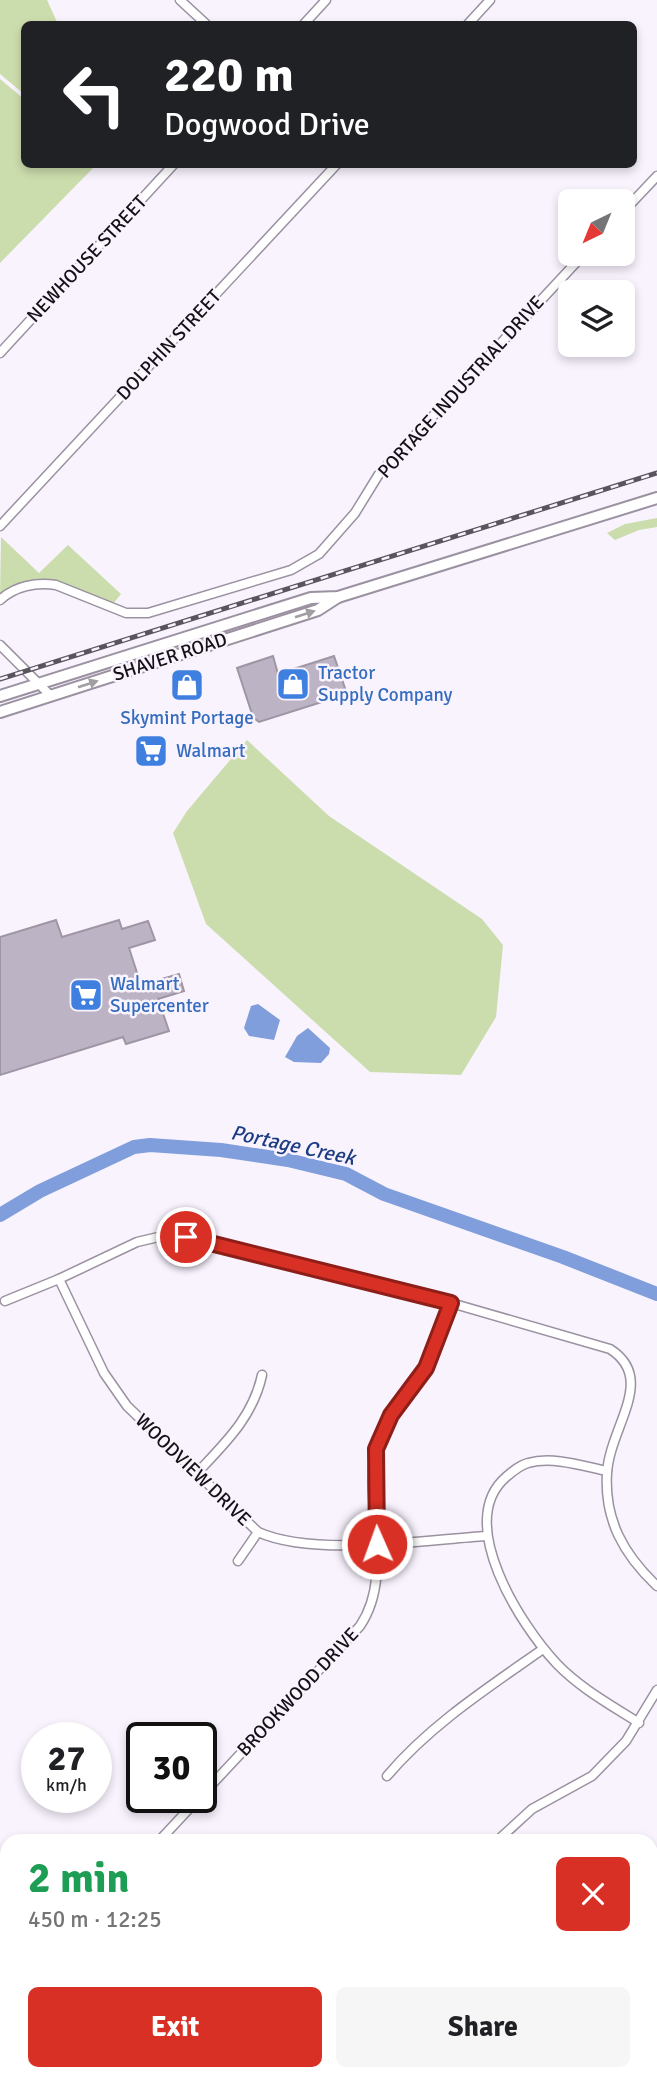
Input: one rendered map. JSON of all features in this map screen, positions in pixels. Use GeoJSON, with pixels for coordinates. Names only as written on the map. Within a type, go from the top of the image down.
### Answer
{"type":"FeatureCollection","features":[{"type":"Feature","properties":{"kind":"main road","name":"SHAVER ROAD"},"geometry":{"type":"LineString","coordinates":[[0,696],[311,598],[338,597],[657,498]]}},
{"type":"Feature","properties":{"kind":"main road","name":"SHAVER ROAD"},"geometry":{"type":"LineString","coordinates":[[0,712],[318,610],[338,597]]}},
{"type":"Feature","properties":{"kind":"street"},"geometry":{"type":"LineString","coordinates":[[180,0],[202,21]]}},
{"type":"Feature","properties":{"kind":"street"},"geometry":{"type":"LineString","coordinates":[[306,21],[326,0]]}},
{"type":"Feature","properties":{"kind":"street"},"geometry":{"type":"LineString","coordinates":[[471,21],[490,0]]}},
{"type":"Feature","properties":{"kind":"street","name":"NEWHOUSE STREET"},"geometry":{"type":"LineString","coordinates":[[0,353],[170,168]]}},
{"type":"Feature","properties":{"kind":"street","name":"DOLPHIN STREET"},"geometry":{"type":"LineString","coordinates":[[0,526],[333,168]]}},
{"type":"Feature","properties":{"kind":"street"},"geometry":{"type":"LineString","coordinates":[[635,199],[657,176]]}},
{"type":"Feature","properties":{"kind":"street","name":"PORTAGE INDUSTRIAL DRIVE"},"geometry":{"type":"LineString","coordinates":[[0,600],[23,587],[45,583],[126,613],[148,613],[307,563],[344,528],[379,474],[573,266]]}},
{"type":"Feature","properties":{"kind":"street"},"geometry":{"type":"LineString","coordinates":[[0,645],[51,696]]}},
{"type":"Feature","properties":{"kind":"street"},"geometry":{"type":"LineString","coordinates":[[5,1301],[137,1242],[167,1235],[225,1246],[451,1303],[600,1345],[622,1355],[638,1371],[639,1390],[615,1440],[607,1471],[609,1505],[621,1545],[639,1569],[657,1586]]}},
{"type":"Feature","properties":{"kind":"street","name":"WOODVIEW DRIVE"},"geometry":{"type":"LineString","coordinates":[[59,1279],[104,1373],[116,1392],[139,1419],[258,1532],[273,1539],[297,1543],[377,1544],[486,1536]]}},
{"type":"Feature","properties":{"kind":"street","name":"BROOKWOOD DRIVE"},"geometry":{"type":"LineString","coordinates":[[217,1780],[360,1626],[372,1606],[377,1544],[376,1449],[391,1415],[426,1368],[451,1303]]}},
{"type":"Feature","properties":{"kind":"street"},"geometry":{"type":"LineString","coordinates":[[196,1474],[244,1421],[258,1394],[262,1375]]}},
{"type":"Feature","properties":{"kind":"street"},"geometry":{"type":"LineString","coordinates":[[607,1471],[553,1461],[526,1463],[513,1471],[494,1490],[488,1504],[486,1536],[514,1605],[543,1649],[582,1685],[639,1723]]}},
{"type":"Feature","properties":{"kind":"street"},"geometry":{"type":"LineString","coordinates":[[238,1560],[258,1532]]}},
{"type":"Feature","properties":{"kind":"street"},"geometry":{"type":"LineString","coordinates":[[387,1776],[444,1722],[543,1649]]}},
{"type":"Feature","properties":{"kind":"street"},"geometry":{"type":"LineString","coordinates":[[505,1834],[533,1809],[592,1776],[614,1755],[639,1723],[657,1690]]}},
{"type":"Feature","properties":{"kind":"street","name":"BROOKWOOD DRIVE"},"geometry":{"type":"LineString","coordinates":[[166,1834],[186,1813]]}},
{"type":"Feature","properties":{"kind":"green space"},"geometry":{"type":"Polygon","coordinates":[[[0,0],[47,0],[57,21],[21,21],[21,92],[0,74],[0,0]]]}},
{"type":"Feature","properties":{"kind":"green space"},"geometry":{"type":"Polygon","coordinates":[[[0,79],[21,96],[21,168],[93,168],[0,263],[0,79]]]}},
{"type":"Feature","properties":{"kind":"green space"},"geometry":{"type":"Polygon","coordinates":[[[657,518],[657,527],[639,530],[615,540],[607,533],[625,524],[657,518]]]}},
{"type":"Feature","properties":{"kind":"green space"},"geometry":{"type":"Polygon","coordinates":[[[1,537],[39,573],[68,545],[121,594],[113,604],[70,587],[44,582],[16,587],[0,595],[1,537]]]}},
{"type":"Feature","properties":{"kind":"green space"},"geometry":{"type":"Polygon","coordinates":[[[247,740],[329,816],[482,919],[503,945],[496,1017],[461,1075],[370,1072],[206,924],[173,833],[187,811],[247,740]]]}},
{"type":"Feature","properties":{"kind":"water"},"geometry":{"type":"Polygon","coordinates":[[[258,1004],[280,1020],[274,1040],[249,1036],[244,1028],[251,1006],[258,1004]]]}},
{"type":"Feature","properties":{"kind":"water"},"geometry":{"type":"Polygon","coordinates":[[[308,1028],[330,1048],[329,1054],[321,1063],[294,1062],[285,1057],[297,1036],[308,1028]]]}},
{"type":"Feature","properties":{"kind":"building","name":"Tractor Supply Company"},"geometry":{"type":"Polygon","coordinates":[[[273,656],[278,674],[334,656],[347,694],[259,722],[253,717],[237,668],[273,656]]]}},
{"type":"Feature","properties":{"kind":"building","name":"Walmart Supercenter"},"geometry":{"type":"Polygon","coordinates":[[[56,920],[62,937],[119,920],[122,929],[148,921],[155,940],[129,948],[141,985],[179,974],[184,991],[158,999],[169,1031],[126,1044],[123,1037],[0,1075],[0,937],[56,920]]]}},
{"type":"Feature","properties":{"kind":"waterway","name":"Portage Creek"},"geometry":{"type":"LineString","coordinates":[[0,1215],[40,1191],[134,1147],[150,1145],[221,1150],[288,1160],[346,1174],[384,1194],[563,1257],[657,1294]]}},
{"type":"Feature","properties":{"kind":"railway"},"geometry":{"type":"LineString","coordinates":[[0,679],[657,473]]}},
{"type":"Feature","properties":{"kind":"place","name":"Tractor Supply Company"},"geometry":{"type":"Point","coordinates":[293,684]}},
{"type":"Feature","properties":{"kind":"place","name":"Skymint Portage"},"geometry":{"type":"Point","coordinates":[187,685]}},
{"type":"Feature","properties":{"kind":"place","name":"Walmart"},"geometry":{"type":"Point","coordinates":[151,751]}},
{"type":"Feature","properties":{"kind":"place","name":"Walmart Supercenter"},"geometry":{"type":"Point","coordinates":[86,995]}},
{"type":"Feature","properties":{"kind":"route"},"geometry":{"type":"LineString","coordinates":[[186,1237],[451,1303],[426,1368],[384,1425],[376,1449],[374,1487],[377,1544]]}}]}
